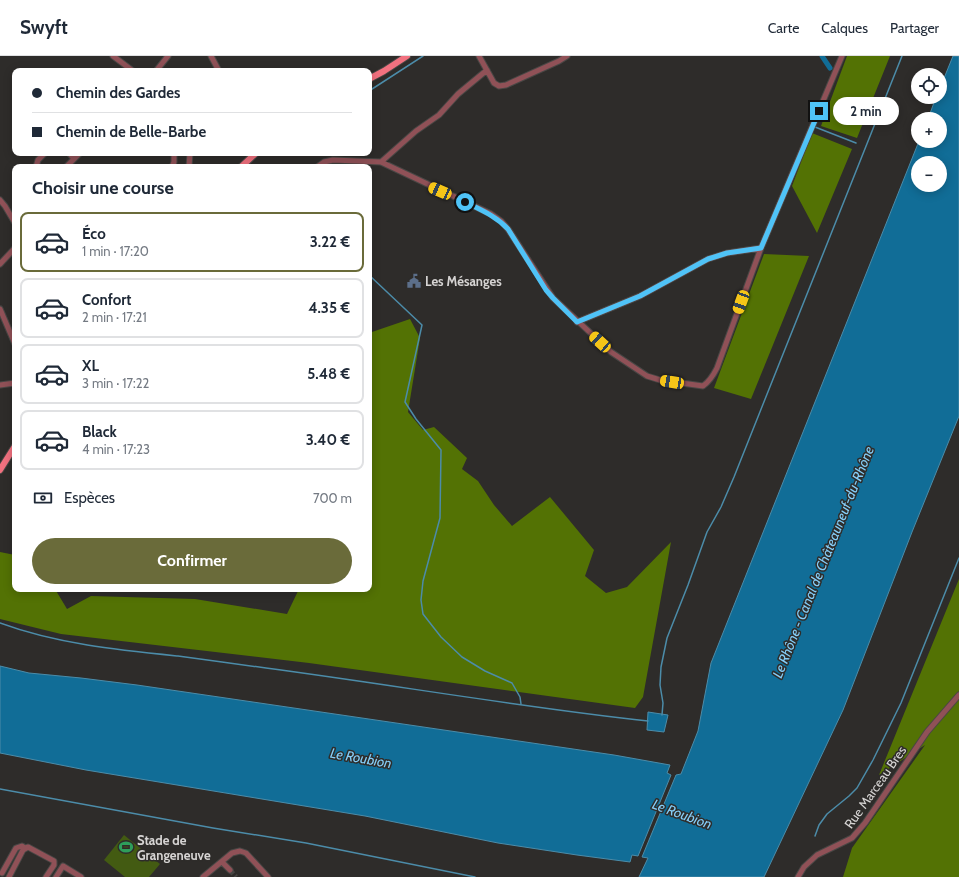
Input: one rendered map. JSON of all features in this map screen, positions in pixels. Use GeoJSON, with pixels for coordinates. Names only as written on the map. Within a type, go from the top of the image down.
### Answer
{"type":"FeatureCollection","features":[{"type":"Feature","properties":{"kind":"main road"},"geometry":{"type":"LineString","coordinates":[[372,77],[407,56]]}},
{"type":"Feature","properties":{"kind":"main road"},"geometry":{"type":"LineString","coordinates":[[244,164],[253,156]]}},
{"type":"Feature","properties":{"kind":"main road"},"geometry":{"type":"LineString","coordinates":[[0,470],[12,451]]}},
{"type":"Feature","properties":{"kind":"street"},"geometry":{"type":"LineString","coordinates":[[113,56],[129,68]]}},
{"type":"Feature","properties":{"kind":"street"},"geometry":{"type":"LineString","coordinates":[[158,68],[168,56]]}},
{"type":"Feature","properties":{"kind":"street"},"geometry":{"type":"LineString","coordinates":[[211,56],[217,68]]}},
{"type":"Feature","properties":{"kind":"street"},"geometry":{"type":"LineString","coordinates":[[479,56],[494,82],[499,86],[506,85],[567,56]]}},
{"type":"Feature","properties":{"kind":"street"},"geometry":{"type":"LineString","coordinates":[[322,164],[333,160],[381,162],[491,214],[501,221],[508,229],[546,290],[577,322],[611,352],[647,376],[660,380],[703,386],[708,383],[717,368],[761,248],[842,56]]}},
{"type":"Feature","properties":{"kind":"street"},"geometry":{"type":"LineString","coordinates":[[381,162],[416,131],[439,115],[458,94],[487,70]]}},
{"type":"Feature","properties":{"kind":"street"},"geometry":{"type":"LineString","coordinates":[[71,156],[74,159]]}},
{"type":"Feature","properties":{"kind":"street"},"geometry":{"type":"LineString","coordinates":[[69,164],[77,156]]}},
{"type":"Feature","properties":{"kind":"street"},"geometry":{"type":"LineString","coordinates":[[0,200],[12,218]]}},
{"type":"Feature","properties":{"kind":"street"},"geometry":{"type":"LineString","coordinates":[[577,322],[640,296],[708,259],[727,253],[761,248]]}},
{"type":"Feature","properties":{"kind":"street"},"geometry":{"type":"LineString","coordinates":[[0,264],[12,251]]}},
{"type":"Feature","properties":{"kind":"street"},"geometry":{"type":"LineString","coordinates":[[0,309],[12,337]]}},
{"type":"Feature","properties":{"kind":"street"},"geometry":{"type":"LineString","coordinates":[[0,385],[12,383]]}},
{"type":"Feature","properties":{"kind":"street","name":"Rue Marceau Bres"},"geometry":{"type":"LineString","coordinates":[[798,877],[804,867],[817,855],[852,838],[865,822],[927,732],[959,695]]}},
{"type":"Feature","properties":{"kind":"street"},"geometry":{"type":"LineString","coordinates":[[25,848],[9,876],[1,872],[16,848],[22,846],[25,848],[28,847],[54,861],[54,865],[46,877]]}},
{"type":"Feature","properties":{"kind":"street"},"geometry":{"type":"LineString","coordinates":[[203,877],[232,853],[240,851],[246,853],[268,877]]}},
{"type":"Feature","properties":{"kind":"street"},"geometry":{"type":"LineString","coordinates":[[222,862],[230,870]]}},
{"type":"Feature","properties":{"kind":"street"},"geometry":{"type":"LineString","coordinates":[[56,877],[63,866],[80,876]]}},
{"type":"Feature","properties":{"kind":"green space"},"geometry":{"type":"Polygon","coordinates":[[[847,56],[890,56],[857,138],[821,126],[847,56]]]}},
{"type":"Feature","properties":{"kind":"green space"},"geometry":{"type":"Polygon","coordinates":[[[812,133],[852,149],[817,233],[792,186],[812,133]]]}},
{"type":"Feature","properties":{"kind":"green space"},"geometry":{"type":"Polygon","coordinates":[[[764,254],[809,256],[751,399],[714,388],[764,254]]]}},
{"type":"Feature","properties":{"kind":"green space"},"geometry":{"type":"Polygon","coordinates":[[[410,319],[420,338],[408,412],[423,430],[434,427],[467,458],[462,469],[478,481],[494,505],[512,526],[550,497],[594,550],[585,576],[606,593],[627,587],[671,542],[643,697],[635,708],[309,663],[61,634],[0,619],[0,552],[12,554],[12,592],[57,592],[67,609],[91,596],[195,599],[287,614],[298,592],[372,592],[372,332],[410,319]]]}},
{"type":"Feature","properties":{"kind":"green space"},"geometry":{"type":"Polygon","coordinates":[[[959,579],[959,877],[843,877],[852,848],[925,745],[879,775],[959,579]]]}},
{"type":"Feature","properties":{"kind":"green space","name":"Stade de Grangeneuve"},"geometry":{"type":"Polygon","coordinates":[[[124,835],[160,864],[149,877],[125,877],[104,860],[124,835]]]}},
{"type":"Feature","properties":{"kind":"water"},"geometry":{"type":"Polygon","coordinates":[[[953,56],[959,56],[959,416],[843,710],[764,877],[639,877],[648,858],[642,857],[676,775],[681,774],[698,731],[711,663],[911,161],[911,192],[947,192],[947,156],[913,156],[916,148],[947,148],[947,112],[931,112],[933,104],[947,104],[947,71],[953,56]]]}},
{"type":"Feature","properties":{"kind":"water","name":"Le Roubion"},"geometry":{"type":"Polygon","coordinates":[[[0,666],[29,673],[137,685],[614,755],[670,765],[667,773],[671,775],[638,856],[632,855],[630,862],[498,843],[365,816],[86,770],[0,753],[0,666]]]}},
{"type":"Feature","properties":{"kind":"water"},"geometry":{"type":"Polygon","coordinates":[[[648,712],[668,715],[664,732],[647,730],[648,712]]]}},
{"type":"Feature","properties":{"kind":"waterway"},"geometry":{"type":"LineString","coordinates":[[372,89],[423,56]]}},
{"type":"Feature","properties":{"kind":"waterway"},"geometry":{"type":"LineString","coordinates":[[822,56],[830,68]]}},
{"type":"Feature","properties":{"kind":"waterway"},"geometry":{"type":"LineString","coordinates":[[662,715],[663,703],[660,685],[661,667],[667,638],[707,532],[721,507],[734,477],[902,56]]}},
{"type":"Feature","properties":{"kind":"waterway"},"geometry":{"type":"LineString","coordinates":[[815,127],[856,143]]}},
{"type":"Feature","properties":{"kind":"waterway"},"geometry":{"type":"LineString","coordinates":[[372,278],[422,325],[405,402],[416,419],[441,450],[440,518],[423,581],[421,600],[423,614],[441,637],[462,657],[485,671],[512,683],[520,697],[521,704]]}},
{"type":"Feature","properties":{"kind":"waterway"},"geometry":{"type":"LineString","coordinates":[[815,836],[819,825],[827,814],[857,788],[873,760],[901,703],[959,558]]}},
{"type":"Feature","properties":{"kind":"waterway"},"geometry":{"type":"LineString","coordinates":[[0,623],[43,636],[88,645],[178,656],[552,709],[648,721]]}},
{"type":"Feature","properties":{"kind":"waterway"},"geometry":{"type":"LineString","coordinates":[[0,789],[213,828],[306,843],[475,877]]}},
{"type":"Feature","properties":{"kind":"tunnel"},"geometry":{"type":"LineString","coordinates":[[230,870],[236,877]]}},
{"type":"Feature","properties":{"kind":"place","name":"Les Mésanges"},"geometry":{"type":"Point","coordinates":[414,281]}},
{"type":"Feature","properties":{"kind":"place","name":"Stade de Grangeneuve"},"geometry":{"type":"Point","coordinates":[126,847]}},
{"type":"Feature","properties":{"kind":"route"},"geometry":{"type":"LineString","coordinates":[[465,202],[491,214],[501,221],[508,229],[546,290],[577,322],[640,296],[708,259],[727,253],[761,248],[819,111]]}},
{"type":"Feature","properties":{"kind":"water label","name":"Le Rhône - Canal de Châteauneuf-du-Rhône"},"geometry":{"type":"Point","coordinates":[823,562]}}]}
